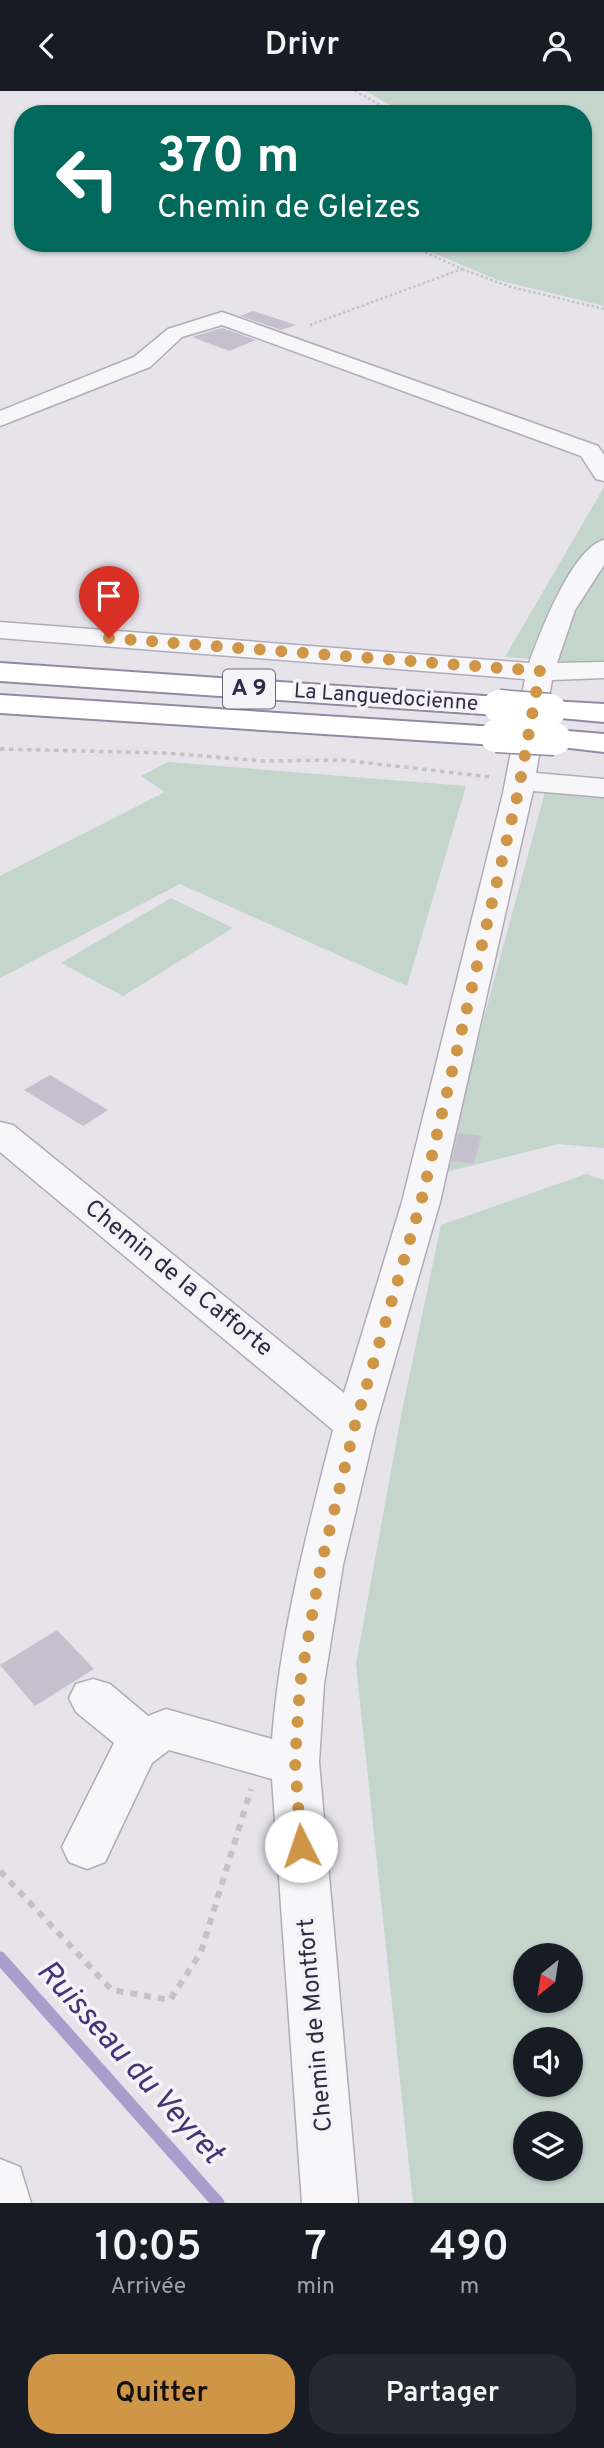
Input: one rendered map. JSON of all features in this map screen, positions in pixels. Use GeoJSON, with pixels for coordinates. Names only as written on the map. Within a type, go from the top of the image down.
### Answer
{"type":"FeatureCollection","features":[{"type":"Feature","properties":{"kind":"highway","name":"La Languedocienne"},"geometry":{"type":"LineString","coordinates":[[0,673],[499,706],[545,691],[604,713]]}},
{"type":"Feature","properties":{"kind":"highway","name":"La Languedocienne"},"geometry":{"type":"LineString","coordinates":[[0,703],[604,743]]}},
{"type":"Feature","properties":{"kind":"street"},"geometry":{"type":"LineString","coordinates":[[0,419],[142,362],[175,333],[222,318],[590,451],[604,474]]}},
{"type":"Feature","properties":{"kind":"street","name":"Chemin de Montfort"},"geometry":{"type":"LineString","coordinates":[[330,2203],[278,1760],[300,1684],[321,1565],[355,1425],[421,1202],[520,781],[545,691],[562,610],[583,575],[604,548]]}},
{"type":"Feature","properties":{"kind":"street"},"geometry":{"type":"LineString","coordinates":[[0,630],[545,691],[604,670]]}},
{"type":"Feature","properties":{"kind":"street"},"geometry":{"type":"LineString","coordinates":[[520,781],[604,787]]}},
{"type":"Feature","properties":{"kind":"street","name":"Chemin de la Cafforte"},"geometry":{"type":"LineString","coordinates":[[0,1133],[355,1425]]}},
{"type":"Feature","properties":{"kind":"street"},"geometry":{"type":"LineString","coordinates":[[93,1698],[144,1740]]}},
{"type":"Feature","properties":{"kind":"street"},"geometry":{"type":"LineString","coordinates":[[87,1847],[134,1750],[144,1740],[166,1730],[278,1760]]}},
{"type":"Feature","properties":{"kind":"lane"},"geometry":{"type":"LineString","coordinates":[[0,2186],[2,2203]]}},
{"type":"Feature","properties":{"kind":"path"},"geometry":{"type":"LineString","coordinates":[[355,91],[380,105]]}},
{"type":"Feature","properties":{"kind":"path"},"geometry":{"type":"LineString","coordinates":[[424,252],[511,287],[604,309]]}},
{"type":"Feature","properties":{"kind":"path"},"geometry":{"type":"LineString","coordinates":[[276,338],[462,269]]}},
{"type":"Feature","properties":{"kind":"path"},"geometry":{"type":"LineString","coordinates":[[0,749],[166,753],[264,761],[343,760],[520,781]]}},
{"type":"Feature","properties":{"kind":"path"},"geometry":{"type":"LineString","coordinates":[[0,1871],[112,1990],[170,2000],[201,1952],[278,1760]]}},
{"type":"Feature","properties":{"kind":"shaded area"},"geometry":{"type":"Polygon","coordinates":[[[365,91],[604,91],[604,306],[498,280],[431,252],[592,252],[592,105],[391,105],[365,91]]]}},
{"type":"Feature","properties":{"kind":"shaded area"},"geometry":{"type":"Polygon","coordinates":[[[604,487],[604,664],[505,657],[604,487]]]}},
{"type":"Feature","properties":{"kind":"shaded area"},"geometry":{"type":"Polygon","coordinates":[[[168,762],[466,786],[407,986],[180,884],[0,978],[0,876],[165,792],[141,776],[168,762]]]}},
{"type":"Feature","properties":{"kind":"shaded area"},"geometry":{"type":"Polygon","coordinates":[[[545,792],[604,797],[604,1148],[558,1144],[442,1173],[545,792]]]}},
{"type":"Feature","properties":{"kind":"shaded area"},"geometry":{"type":"Polygon","coordinates":[[[171,898],[233,928],[123,996],[61,963],[171,898]]]}},
{"type":"Feature","properties":{"kind":"shaded area"},"geometry":{"type":"Polygon","coordinates":[[[586,1174],[604,1180],[604,2203],[413,2203],[356,1664],[401,1416],[441,1225],[586,1174]]]}},
{"type":"Feature","properties":{"kind":"building"},"geometry":{"type":"Polygon","coordinates":[[[253,311],[296,325],[281,330],[240,316],[253,311]]]}},
{"type":"Feature","properties":{"kind":"building"},"geometry":{"type":"Polygon","coordinates":[[[222,328],[256,340],[229,351],[192,337],[222,328]]]}},
{"type":"Feature","properties":{"kind":"building"},"geometry":{"type":"Polygon","coordinates":[[[50,1075],[108,1110],[83,1126],[24,1090],[50,1075]]]}},
{"type":"Feature","properties":{"kind":"building"},"geometry":{"type":"Polygon","coordinates":[[[458,1133],[481,1136],[474,1163],[452,1161],[458,1133]]]}},
{"type":"Feature","properties":{"kind":"building"},"geometry":{"type":"Polygon","coordinates":[[[57,1630],[94,1669],[35,1706],[0,1665],[57,1630]]]}},
{"type":"Feature","properties":{"kind":"waterway","name":"Ruisseau du Veyret"},"geometry":{"type":"LineString","coordinates":[[0,1958],[218,2203]]}},
{"type":"Feature","properties":{"kind":"route"},"geometry":{"type":"LineString","coordinates":[[109,638],[540,671],[518,793],[421,1202],[355,1425],[321,1565],[300,1684],[295,1762],[301,1846]]}}]}
